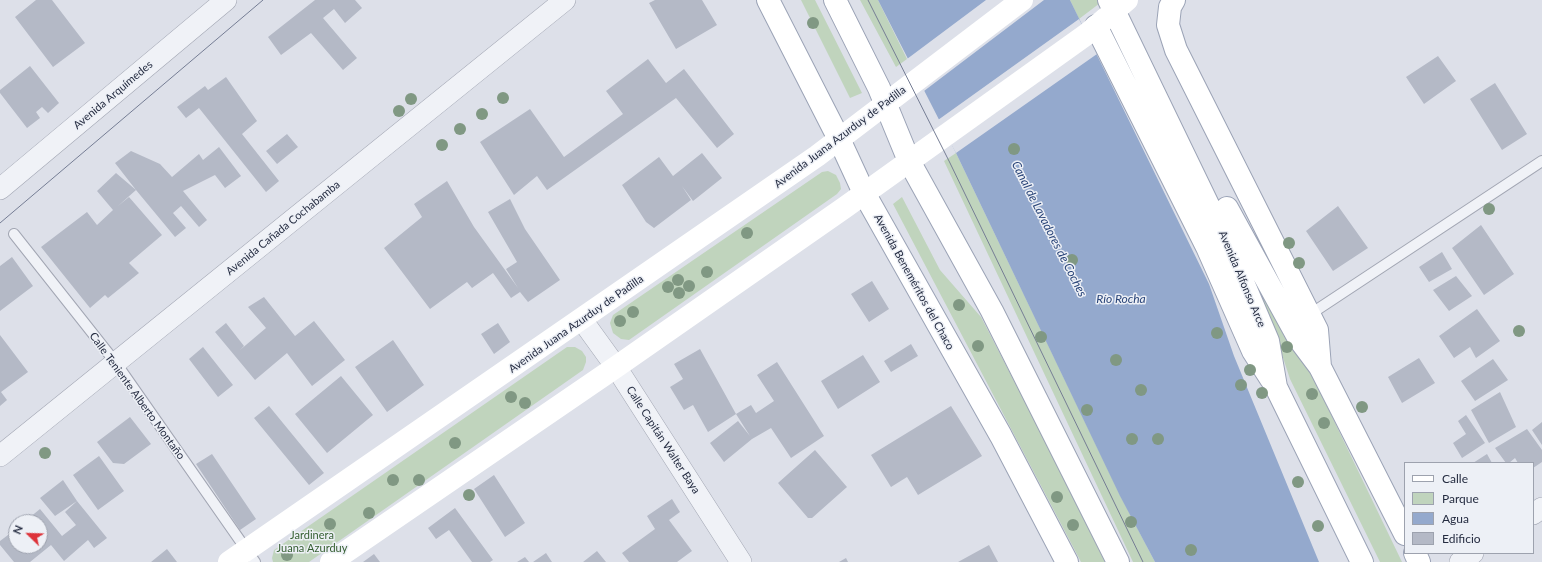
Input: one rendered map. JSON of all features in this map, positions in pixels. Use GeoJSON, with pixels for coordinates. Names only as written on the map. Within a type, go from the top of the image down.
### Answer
{"type":"FeatureCollection","features":[{"type":"Feature","properties":{"kind":"main road","name":"Avenida Beneméritos del Chaco"},"geometry":{"type":"LineString","coordinates":[[768,0],[839,139],[864,193],[1001,436],[1067,562]]}},
{"type":"Feature","properties":{"kind":"main road"},"geometry":{"type":"LineString","coordinates":[[835,0],[886,104],[909,161],[992,311],[1089,500],[1118,562]]}},
{"type":"Feature","properties":{"kind":"main road","name":"Avenida Juana Azurduy de Padilla"},"geometry":{"type":"LineString","coordinates":[[243,558],[817,156],[1022,0]]}},
{"type":"Feature","properties":{"kind":"main road","name":"Avenida Alfonso Arce"},"geometry":{"type":"LineString","coordinates":[[1122,0],[1240,234],[1299,339],[1320,367],[1404,532]]}},
{"type":"Feature","properties":{"kind":"main road"},"geometry":{"type":"LineString","coordinates":[[331,562],[864,193],[1128,0]]}},
{"type":"Feature","properties":{"kind":"main road"},"geometry":{"type":"LineString","coordinates":[[1174,0],[1170,7],[1168,26],[1176,50],[1317,330],[1320,367]]}},
{"type":"Feature","properties":{"kind":"main road"},"geometry":{"type":"LineString","coordinates":[[1099,20],[1207,247],[1253,351],[1276,387]]}},
{"type":"Feature","properties":{"kind":"main road","name":"Avenida Alfonso Arce"},"geometry":{"type":"LineString","coordinates":[[1099,20],[1226,242],[1268,341],[1276,387],[1362,562]]}},
{"type":"Feature","properties":{"kind":"street","name":"Avenida Arquímedes"},"geometry":{"type":"LineString","coordinates":[[0,189],[226,0]]}},
{"type":"Feature","properties":{"kind":"street","name":"Avenida Cañada Cochabamba"},"geometry":{"type":"LineString","coordinates":[[0,456],[565,0]]}},
{"type":"Feature","properties":{"kind":"street","name":"Calle Capitán Walter Baya"},"geometry":{"type":"LineString","coordinates":[[582,320],[616,366],[741,562]]}},
{"type":"Feature","properties":{"kind":"street"},"geometry":{"type":"LineString","coordinates":[[1460,562],[1472,554]]}},
{"type":"Feature","properties":{"kind":"lane"},"geometry":{"type":"LineString","coordinates":[[1309,315],[1542,160]]}},
{"type":"Feature","properties":{"kind":"lane","name":"Calle Teniente Alberto Montaño"},"geometry":{"type":"LineString","coordinates":[[14,234],[116,363],[243,558]]}},
{"type":"Feature","properties":{"kind":"green space"},"geometry":{"type":"Polygon","coordinates":[[[801,0],[815,0],[862,93],[850,98],[801,0]]]}},
{"type":"Feature","properties":{"kind":"green space"},"geometry":{"type":"Polygon","coordinates":[[[860,0],[878,0],[907,59],[896,67],[860,0]]]}},
{"type":"Feature","properties":{"kind":"green space"},"geometry":{"type":"Polygon","coordinates":[[[1070,0],[1104,0],[1079,19],[1070,0]]]}},
{"type":"Feature","properties":{"kind":"green space"},"geometry":{"type":"Polygon","coordinates":[[[956,153],[1120,495],[1155,562],[1133,562],[944,161],[956,153]]]}},
{"type":"Feature","properties":{"kind":"green space"},"geometry":{"type":"Polygon","coordinates":[[[828,171],[836,175],[840,183],[841,189],[837,194],[629,340],[621,339],[613,333],[610,323],[613,315],[822,172],[828,171]]]}},
{"type":"Feature","properties":{"kind":"green space"},"geometry":{"type":"Polygon","coordinates":[[[902,197],[940,270],[981,317],[1081,510],[1105,562],[1081,562],[893,204],[902,197]]]}},
{"type":"Feature","properties":{"kind":"green space"},"geometry":{"type":"Polygon","coordinates":[[[1234,241],[1311,373],[1402,562],[1380,562],[1290,379],[1269,315],[1234,241]]]}},
{"type":"Feature","properties":{"kind":"green space","name":"Jardinera Juana Azurduy"},"geometry":{"type":"Polygon","coordinates":[[[567,347],[575,347],[582,351],[586,357],[583,370],[309,562],[273,562],[272,558],[274,550],[567,347]]]}},
{"type":"Feature","properties":{"kind":"water","name":"Río Rocha"},"geometry":{"type":"Polygon","coordinates":[[[878,0],[1070,0],[1209,284],[1234,356],[1319,562],[1155,562],[1120,496],[956,153],[878,0]]]}},
{"type":"Feature","properties":{"kind":"pier"},"geometry":{"type":"Polygon","coordinates":[[[986,0],[1044,0],[924,91],[907,59],[986,0]]]}},
{"type":"Feature","properties":{"kind":"pier"},"geometry":{"type":"Polygon","coordinates":[[[1079,19],[1097,54],[956,153],[938,120],[1079,19]]]}},
{"type":"Feature","properties":{"kind":"building"},"geometry":{"type":"Polygon","coordinates":[[[36,0],[52,0],[85,43],[53,67],[15,17],[36,0]]]}},
{"type":"Feature","properties":{"kind":"building"},"geometry":{"type":"Polygon","coordinates":[[[315,0],[355,0],[362,8],[345,23],[334,9],[323,18],[357,58],[343,70],[311,33],[281,55],[268,37],[315,0]]]}},
{"type":"Feature","properties":{"kind":"building"},"geometry":{"type":"Polygon","coordinates":[[[655,0],[702,0],[717,25],[676,49],[649,3],[655,0]]]}},
{"type":"Feature","properties":{"kind":"building"},"geometry":{"type":"Polygon","coordinates":[[[1438,56],[1456,81],[1424,104],[1406,77],[1438,56]]]}},
{"type":"Feature","properties":{"kind":"building"},"geometry":{"type":"Polygon","coordinates":[[[648,59],[666,83],[684,69],[734,134],[717,148],[676,98],[547,190],[537,176],[514,195],[480,142],[530,109],[564,157],[623,114],[606,91],[648,59]]]}},
{"type":"Feature","properties":{"kind":"building"},"geometry":{"type":"Polygon","coordinates":[[[30,66],[59,103],[48,113],[42,107],[36,112],[40,118],[27,128],[0,93],[0,90],[30,66]]]}},
{"type":"Feature","properties":{"kind":"building"},"geometry":{"type":"Polygon","coordinates":[[[226,77],[257,121],[242,134],[279,181],[266,192],[199,108],[186,118],[177,107],[205,86],[208,90],[226,77]]]}},
{"type":"Feature","properties":{"kind":"building"},"geometry":{"type":"Polygon","coordinates":[[[1495,83],[1527,134],[1502,150],[1470,99],[1495,83]]]}},
{"type":"Feature","properties":{"kind":"building"},"geometry":{"type":"Polygon","coordinates":[[[287,134],[298,147],[277,164],[266,151],[287,134]]]}},
{"type":"Feature","properties":{"kind":"building"},"geometry":{"type":"Polygon","coordinates":[[[219,147],[241,176],[225,188],[215,175],[183,191],[207,220],[199,227],[181,206],[173,213],[186,228],[175,237],[115,163],[131,151],[160,164],[172,177],[199,154],[203,160],[219,147]]]}},
{"type":"Feature","properties":{"kind":"building"},"geometry":{"type":"Polygon","coordinates":[[[702,153],[722,178],[693,201],[682,186],[691,200],[654,228],[646,222],[622,185],[659,157],[673,176],[702,153]]]}},
{"type":"Feature","properties":{"kind":"building"},"geometry":{"type":"Polygon","coordinates":[[[116,173],[136,190],[118,206],[129,197],[162,235],[129,263],[139,273],[108,298],[105,295],[90,308],[41,247],[87,212],[97,225],[113,210],[97,191],[116,173]]]}},
{"type":"Feature","properties":{"kind":"building"},"geometry":{"type":"Polygon","coordinates":[[[447,181],[474,227],[518,288],[506,269],[517,262],[488,212],[510,199],[525,229],[560,280],[528,302],[520,292],[511,298],[493,273],[472,288],[467,282],[430,309],[384,248],[422,217],[414,204],[447,181]]]}},
{"type":"Feature","properties":{"kind":"building"},"geometry":{"type":"Polygon","coordinates":[[[1338,206],[1368,248],[1333,271],[1306,231],[1338,206]]]}},
{"type":"Feature","properties":{"kind":"building"},"geometry":{"type":"Polygon","coordinates":[[[1481,225],[1514,274],[1484,295],[1452,248],[1481,225]]]}},
{"type":"Feature","properties":{"kind":"building"},"geometry":{"type":"Polygon","coordinates":[[[1442,252],[1452,269],[1429,282],[1419,267],[1442,252]]]}},
{"type":"Feature","properties":{"kind":"building"},"geometry":{"type":"Polygon","coordinates":[[[12,257],[33,286],[0,311],[0,266],[12,257]]]}},
{"type":"Feature","properties":{"kind":"building"},"geometry":{"type":"Polygon","coordinates":[[[1456,276],[1472,296],[1449,311],[1433,290],[1456,276]]]}},
{"type":"Feature","properties":{"kind":"building"},"geometry":{"type":"Polygon","coordinates":[[[872,281],[889,309],[869,322],[851,294],[872,281]]]}},
{"type":"Feature","properties":{"kind":"building"},"geometry":{"type":"Polygon","coordinates":[[[264,297],[295,336],[314,321],[345,360],[312,386],[287,353],[255,380],[215,332],[226,323],[244,346],[240,350],[266,328],[248,307],[264,297]]]}},
{"type":"Feature","properties":{"kind":"building"},"geometry":{"type":"Polygon","coordinates":[[[1477,309],[1500,341],[1476,358],[1470,347],[1454,358],[1439,336],[1477,309]]]}},
{"type":"Feature","properties":{"kind":"building"},"geometry":{"type":"Polygon","coordinates":[[[498,323],[510,342],[494,354],[481,334],[498,323]]]}},
{"type":"Feature","properties":{"kind":"building"},"geometry":{"type":"Polygon","coordinates":[[[0,335],[28,372],[1,392],[7,400],[0,406],[0,335]]]}},
{"type":"Feature","properties":{"kind":"building"},"geometry":{"type":"Polygon","coordinates":[[[393,340],[424,385],[387,412],[355,367],[393,340]]]}},
{"type":"Feature","properties":{"kind":"building"},"geometry":{"type":"Polygon","coordinates":[[[911,344],[918,356],[891,372],[884,361],[911,344]]]}},
{"type":"Feature","properties":{"kind":"building"},"geometry":{"type":"Polygon","coordinates":[[[203,347],[233,385],[218,397],[189,359],[203,347]]]}},
{"type":"Feature","properties":{"kind":"building"},"geometry":{"type":"Polygon","coordinates":[[[700,349],[736,414],[708,432],[693,405],[684,410],[670,387],[683,379],[674,364],[700,349]]]}},
{"type":"Feature","properties":{"kind":"building"},"geometry":{"type":"Polygon","coordinates":[[[863,355],[880,382],[838,409],[821,381],[863,355]]]}},
{"type":"Feature","properties":{"kind":"building"},"geometry":{"type":"Polygon","coordinates":[[[1419,358],[1435,383],[1402,403],[1388,377],[1419,358]]]}},
{"type":"Feature","properties":{"kind":"building"},"geometry":{"type":"Polygon","coordinates":[[[1493,359],[1508,380],[1475,401],[1461,381],[1493,359]]]}},
{"type":"Feature","properties":{"kind":"building"},"geometry":{"type":"Polygon","coordinates":[[[777,362],[824,436],[791,458],[771,428],[752,439],[724,462],[710,443],[738,421],[750,436],[736,414],[751,405],[756,413],[774,401],[757,375],[777,362]]]}},
{"type":"Feature","properties":{"kind":"building"},"geometry":{"type":"Polygon","coordinates":[[[341,376],[373,415],[327,453],[295,414],[341,376]]]}},
{"type":"Feature","properties":{"kind":"building"},"geometry":{"type":"Polygon","coordinates":[[[1500,392],[1516,427],[1489,443],[1471,410],[1500,392]]]}},
{"type":"Feature","properties":{"kind":"building"},"geometry":{"type":"Polygon","coordinates":[[[269,406],[324,473],[309,485],[254,418],[269,406]]]}},
{"type":"Feature","properties":{"kind":"building"},"geometry":{"type":"Polygon","coordinates":[[[951,406],[982,456],[918,495],[907,477],[891,487],[871,455],[951,406]]]}},
{"type":"Feature","properties":{"kind":"building"},"geometry":{"type":"Polygon","coordinates":[[[1466,415],[1485,443],[1462,458],[1453,443],[1466,434],[1458,421],[1466,415]]]}},
{"type":"Feature","properties":{"kind":"building"},"geometry":{"type":"Polygon","coordinates":[[[130,417],[151,444],[124,464],[113,463],[97,442],[130,417]]]}},
{"type":"Feature","properties":{"kind":"building"},"geometry":{"type":"Polygon","coordinates":[[[1542,422],[1542,445],[1532,430],[1542,422]]]}},
{"type":"Feature","properties":{"kind":"building"},"geometry":{"type":"Polygon","coordinates":[[[1527,429],[1542,450],[1542,462],[1534,467],[1534,462],[1517,462],[1515,458],[1510,462],[1505,462],[1495,448],[1527,429]]]}},
{"type":"Feature","properties":{"kind":"building"},"geometry":{"type":"Polygon","coordinates":[[[815,450],[847,487],[812,518],[808,518],[778,483],[815,450]]]}},
{"type":"Feature","properties":{"kind":"building"},"geometry":{"type":"Polygon","coordinates":[[[212,454],[256,519],[240,530],[196,464],[212,454]]]}},
{"type":"Feature","properties":{"kind":"building"},"geometry":{"type":"Polygon","coordinates":[[[1487,454],[1491,462],[1475,462],[1487,454]]]}},
{"type":"Feature","properties":{"kind":"building"},"geometry":{"type":"Polygon","coordinates":[[[99,456],[124,491],[98,510],[73,475],[99,456]]]}},
{"type":"Feature","properties":{"kind":"building"},"geometry":{"type":"Polygon","coordinates":[[[494,475],[525,523],[505,537],[474,489],[494,475]]]}},
{"type":"Feature","properties":{"kind":"building"},"geometry":{"type":"Polygon","coordinates":[[[63,480],[77,501],[55,516],[40,498],[63,480]]]}},
{"type":"Feature","properties":{"kind":"building"},"geometry":{"type":"Polygon","coordinates":[[[672,499],[680,512],[669,520],[692,551],[677,562],[629,562],[622,553],[655,529],[647,516],[672,499]]]}},
{"type":"Feature","properties":{"kind":"building"},"geometry":{"type":"Polygon","coordinates":[[[77,501],[107,538],[94,548],[88,540],[64,561],[51,545],[48,547],[48,519],[62,536],[76,525],[65,512],[77,501]]]}},
{"type":"Feature","properties":{"kind":"building"},"geometry":{"type":"Polygon","coordinates":[[[455,508],[493,560],[490,562],[472,562],[449,530],[436,539],[428,528],[455,508]]]}},
{"type":"Feature","properties":{"kind":"building"},"geometry":{"type":"Polygon","coordinates":[[[40,509],[44,514],[34,514],[40,509]]]}},
{"type":"Feature","properties":{"kind":"building"},"geometry":{"type":"Polygon","coordinates":[[[8,535],[8,554],[40,554],[30,562],[14,562],[0,545],[0,541],[8,535]]]}},
{"type":"Feature","properties":{"kind":"building"},"geometry":{"type":"Polygon","coordinates":[[[989,545],[998,562],[958,562],[989,545]]]}},
{"type":"Feature","properties":{"kind":"building"},"geometry":{"type":"Polygon","coordinates":[[[167,549],[177,562],[151,562],[167,549]]]}},
{"type":"Feature","properties":{"kind":"building"},"geometry":{"type":"Polygon","coordinates":[[[597,551],[606,562],[583,562],[597,551]]]}},
{"type":"Feature","properties":{"kind":"building"},"geometry":{"type":"Polygon","coordinates":[[[546,553],[552,562],[533,562],[546,553]]]}},
{"type":"Feature","properties":{"kind":"building"},"geometry":{"type":"Polygon","coordinates":[[[374,554],[380,562],[363,562],[374,554]]]}},
{"type":"Feature","properties":{"kind":"building"},"geometry":{"type":"Polygon","coordinates":[[[525,557],[529,562],[517,562],[525,557]]]}},
{"type":"Feature","properties":{"kind":"building"},"geometry":{"type":"Polygon","coordinates":[[[846,558],[848,562],[839,562],[846,558]]]}},
{"type":"Feature","properties":{"kind":"tram line"},"geometry":{"type":"LineString","coordinates":[[0,223],[263,0]]}},
{"type":"Feature","properties":{"kind":"tram line"},"geometry":{"type":"LineString","coordinates":[[868,0],[950,163],[1143,562]]}},
{"type":"Feature","properties":{"kind":"water label","name":"Canal de Lavadores de Coches"},"geometry":{"type":"Point","coordinates":[1049,229]}}]}
